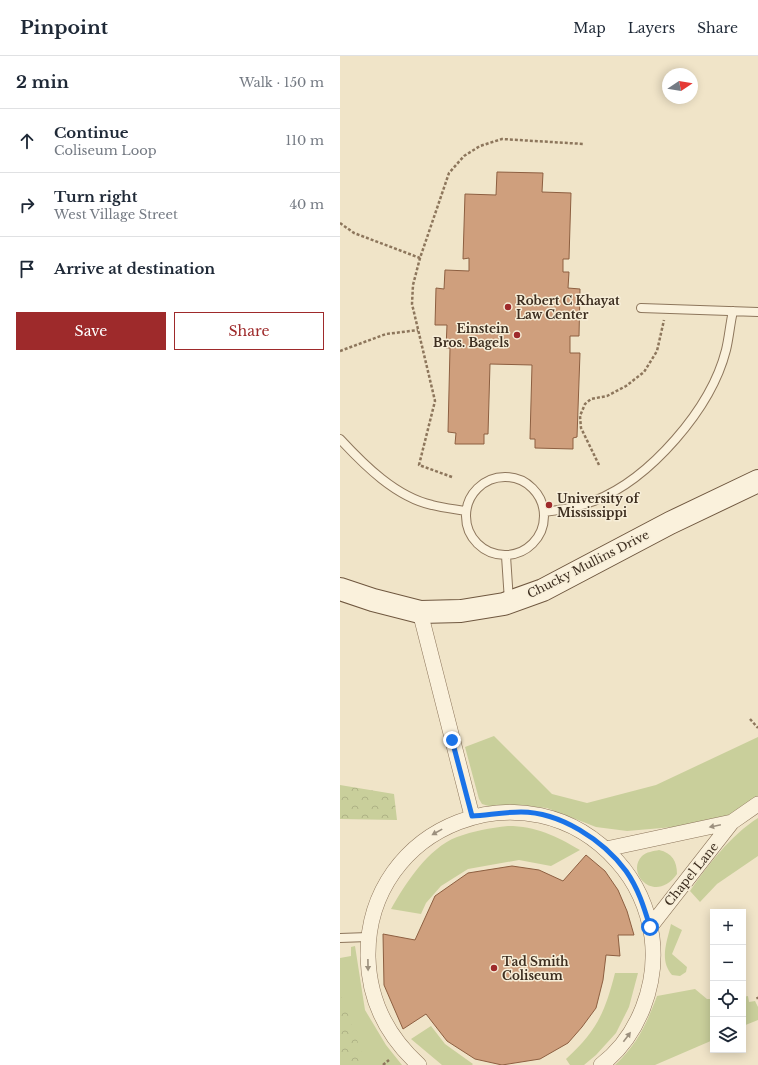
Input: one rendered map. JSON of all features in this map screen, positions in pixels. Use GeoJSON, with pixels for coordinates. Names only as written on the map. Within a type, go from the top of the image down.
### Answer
{"type":"FeatureCollection","features":[{"type":"Feature","properties":{"kind":"street","name":"Chucky Mullins Drive"},"geometry":{"type":"LineString","coordinates":[[340,589],[373,600],[420,612],[461,611],[510,602],[543,590],[670,523],[758,481]]}},
{"type":"Feature","properties":{"kind":"street"},"geometry":{"type":"LineString","coordinates":[[420,612],[472,816]]}},
{"type":"Feature","properties":{"kind":"street","name":"Chapel Lane"},"geometry":{"type":"LineString","coordinates":[[650,927],[732,822],[758,804]]}},
{"type":"Feature","properties":{"kind":"street"},"geometry":{"type":"LineString","coordinates":[[419,1065],[404,1052],[381,1018],[368,978],[368,937],[373,911],[386,883],[404,858],[427,838],[454,823],[472,816],[522,812],[552,818],[581,830],[606,849],[626,872],[638,891],[650,927],[653,948],[649,991],[634,1027],[611,1057],[601,1065]]}},
{"type":"Feature","properties":{"kind":"street","name":"Chapel Lane"},"geometry":{"type":"LineString","coordinates":[[606,849],[732,822]]}},
{"type":"Feature","properties":{"kind":"lane"},"geometry":{"type":"LineString","coordinates":[[641,308],[758,312]]}},
{"type":"Feature","properties":{"kind":"lane"},"geometry":{"type":"LineString","coordinates":[[544,512],[566,509],[595,500],[627,483],[674,441],[696,415],[715,380],[726,351],[733,311]]}},
{"type":"Feature","properties":{"kind":"lane"},"geometry":{"type":"LineString","coordinates":[[340,439],[372,472],[399,490],[430,505],[466,511]]}},
{"type":"Feature","properties":{"kind":"lane"},"geometry":{"type":"LineString","coordinates":[[496,478],[512,478],[526,483],[537,494],[544,512],[543,524],[538,538],[527,549],[506,556],[483,550],[472,539],[466,525],[466,511],[472,495],[482,484],[496,478]]}},
{"type":"Feature","properties":{"kind":"lane"},"geometry":{"type":"LineString","coordinates":[[506,556],[510,602]]}},
{"type":"Feature","properties":{"kind":"lane"},"geometry":{"type":"LineString","coordinates":[[340,938],[368,937]]}},
{"type":"Feature","properties":{"kind":"path"},"geometry":{"type":"LineString","coordinates":[[452,477],[419,465],[435,401],[412,304],[413,291],[420,258],[450,174],[464,156],[480,146],[502,139],[584,144]]}},
{"type":"Feature","properties":{"kind":"path"},"geometry":{"type":"LineString","coordinates":[[340,223],[354,232],[420,258]]}},
{"type":"Feature","properties":{"kind":"path"},"geometry":{"type":"LineString","coordinates":[[599,465],[582,428],[580,416],[586,404],[592,399],[607,396],[626,386],[644,372],[657,351],[663,320],[671,320]]}},
{"type":"Feature","properties":{"kind":"path"},"geometry":{"type":"LineString","coordinates":[[340,351],[386,334],[418,330]]}},
{"type":"Feature","properties":{"kind":"path"},"geometry":{"type":"LineString","coordinates":[[750,719],[758,728]]}},
{"type":"Feature","properties":{"kind":"path"},"geometry":{"type":"LineString","coordinates":[[383,1065],[389,1060]]}},
{"type":"Feature","properties":{"kind":"green space"},"geometry":{"type":"Polygon","coordinates":[[[494,736],[552,794],[587,803],[656,785],[758,737],[758,804],[732,822],[627,831],[596,827],[547,808],[515,805],[492,807],[482,804],[479,799],[465,747],[494,736]]]}},
{"type":"Feature","properties":{"kind":"green space"},"geometry":{"type":"Polygon","coordinates":[[[340,785],[394,794],[397,820],[340,819],[340,785]]]}},
{"type":"Feature","properties":{"kind":"green space"},"geometry":{"type":"Polygon","coordinates":[[[758,818],[758,856],[717,884],[700,902],[690,891],[704,871],[729,842],[758,818]]]}},
{"type":"Feature","properties":{"kind":"green space"},"geometry":{"type":"Polygon","coordinates":[[[508,826],[518,826],[546,833],[563,840],[580,850],[551,866],[519,860],[468,869],[441,886],[426,903],[421,914],[391,909],[410,878],[436,849],[446,842],[469,833],[508,826]]]}},
{"type":"Feature","properties":{"kind":"green space"},"geometry":{"type":"Polygon","coordinates":[[[659,850],[664,851],[673,858],[676,865],[677,874],[668,883],[660,887],[645,883],[637,870],[638,863],[642,856],[659,850]]]}},
{"type":"Feature","properties":{"kind":"green space"},"geometry":{"type":"Polygon","coordinates":[[[671,924],[682,930],[672,954],[687,967],[686,972],[680,976],[672,975],[666,963],[665,951],[671,924]]]}},
{"type":"Feature","properties":{"kind":"green space"},"geometry":{"type":"Polygon","coordinates":[[[355,946],[365,1010],[386,1045],[402,1065],[340,1065],[340,958],[351,956],[351,947],[355,946]]]}},
{"type":"Feature","properties":{"kind":"green space"},"geometry":{"type":"Polygon","coordinates":[[[615,973],[638,973],[629,1007],[616,1033],[596,1055],[584,1065],[570,1065],[566,1059],[577,1049],[598,1020],[607,999],[615,973]]]}},
{"type":"Feature","properties":{"kind":"green space"},"geometry":{"type":"Polygon","coordinates":[[[695,989],[707,999],[710,999],[710,1041],[655,1065],[615,1065],[630,1049],[640,1033],[657,996],[695,989]]]}},
{"type":"Feature","properties":{"kind":"green space"},"geometry":{"type":"Polygon","coordinates":[[[340,992],[366,1065],[340,1065],[340,992]]]}},
{"type":"Feature","properties":{"kind":"green space"},"geometry":{"type":"Polygon","coordinates":[[[746,996],[748,996],[749,1002],[755,1001],[758,1007],[758,1020],[746,1025],[746,1017],[746,996]]]}},
{"type":"Feature","properties":{"kind":"green space"},"geometry":{"type":"Polygon","coordinates":[[[431,1026],[445,1044],[473,1064],[442,1065],[411,1039],[431,1026]]]}},
{"type":"Feature","properties":{"kind":"building","name":"Robert C Khayat Law Center"},"geometry":{"type":"Polygon","coordinates":[[[497,172],[543,173],[542,192],[571,193],[569,259],[563,259],[563,272],[569,272],[568,288],[580,289],[579,336],[570,336],[570,353],[580,353],[577,437],[573,438],[573,449],[535,448],[535,439],[530,439],[532,365],[490,364],[488,434],[484,434],[484,444],[455,444],[456,433],[448,432],[450,348],[446,348],[447,325],[435,325],[436,288],[444,289],[445,270],[469,271],[469,258],[463,259],[465,194],[496,195],[497,172]]]}},
{"type":"Feature","properties":{"kind":"building","name":"Tad Smith Coliseum"},"geometry":{"type":"Polygon","coordinates":[[[586,855],[605,871],[618,890],[627,911],[634,935],[618,935],[620,956],[606,955],[603,980],[596,1008],[568,1043],[540,1059],[502,1065],[475,1059],[447,1041],[426,1014],[403,1029],[384,985],[383,934],[415,940],[435,896],[468,873],[512,866],[539,870],[563,881],[586,855]]]}},
{"type":"Feature","properties":{"kind":"place","name":"Robert C Khayat Law Center"},"geometry":{"type":"Point","coordinates":[508,307]}},
{"type":"Feature","properties":{"kind":"place","name":"Einstein Bros. Bagels"},"geometry":{"type":"Point","coordinates":[517,335]}},
{"type":"Feature","properties":{"kind":"place","name":"University of Mississippi"},"geometry":{"type":"Point","coordinates":[549,505]}},
{"type":"Feature","properties":{"kind":"place","name":"Tad Smith Coliseum"},"geometry":{"type":"Point","coordinates":[494,968]}},
{"type":"Feature","properties":{"kind":"route"},"geometry":{"type":"LineString","coordinates":[[452,740],[472,816],[522,812],[552,818],[581,830],[606,849],[626,872],[641,898],[650,927]]}}]}
